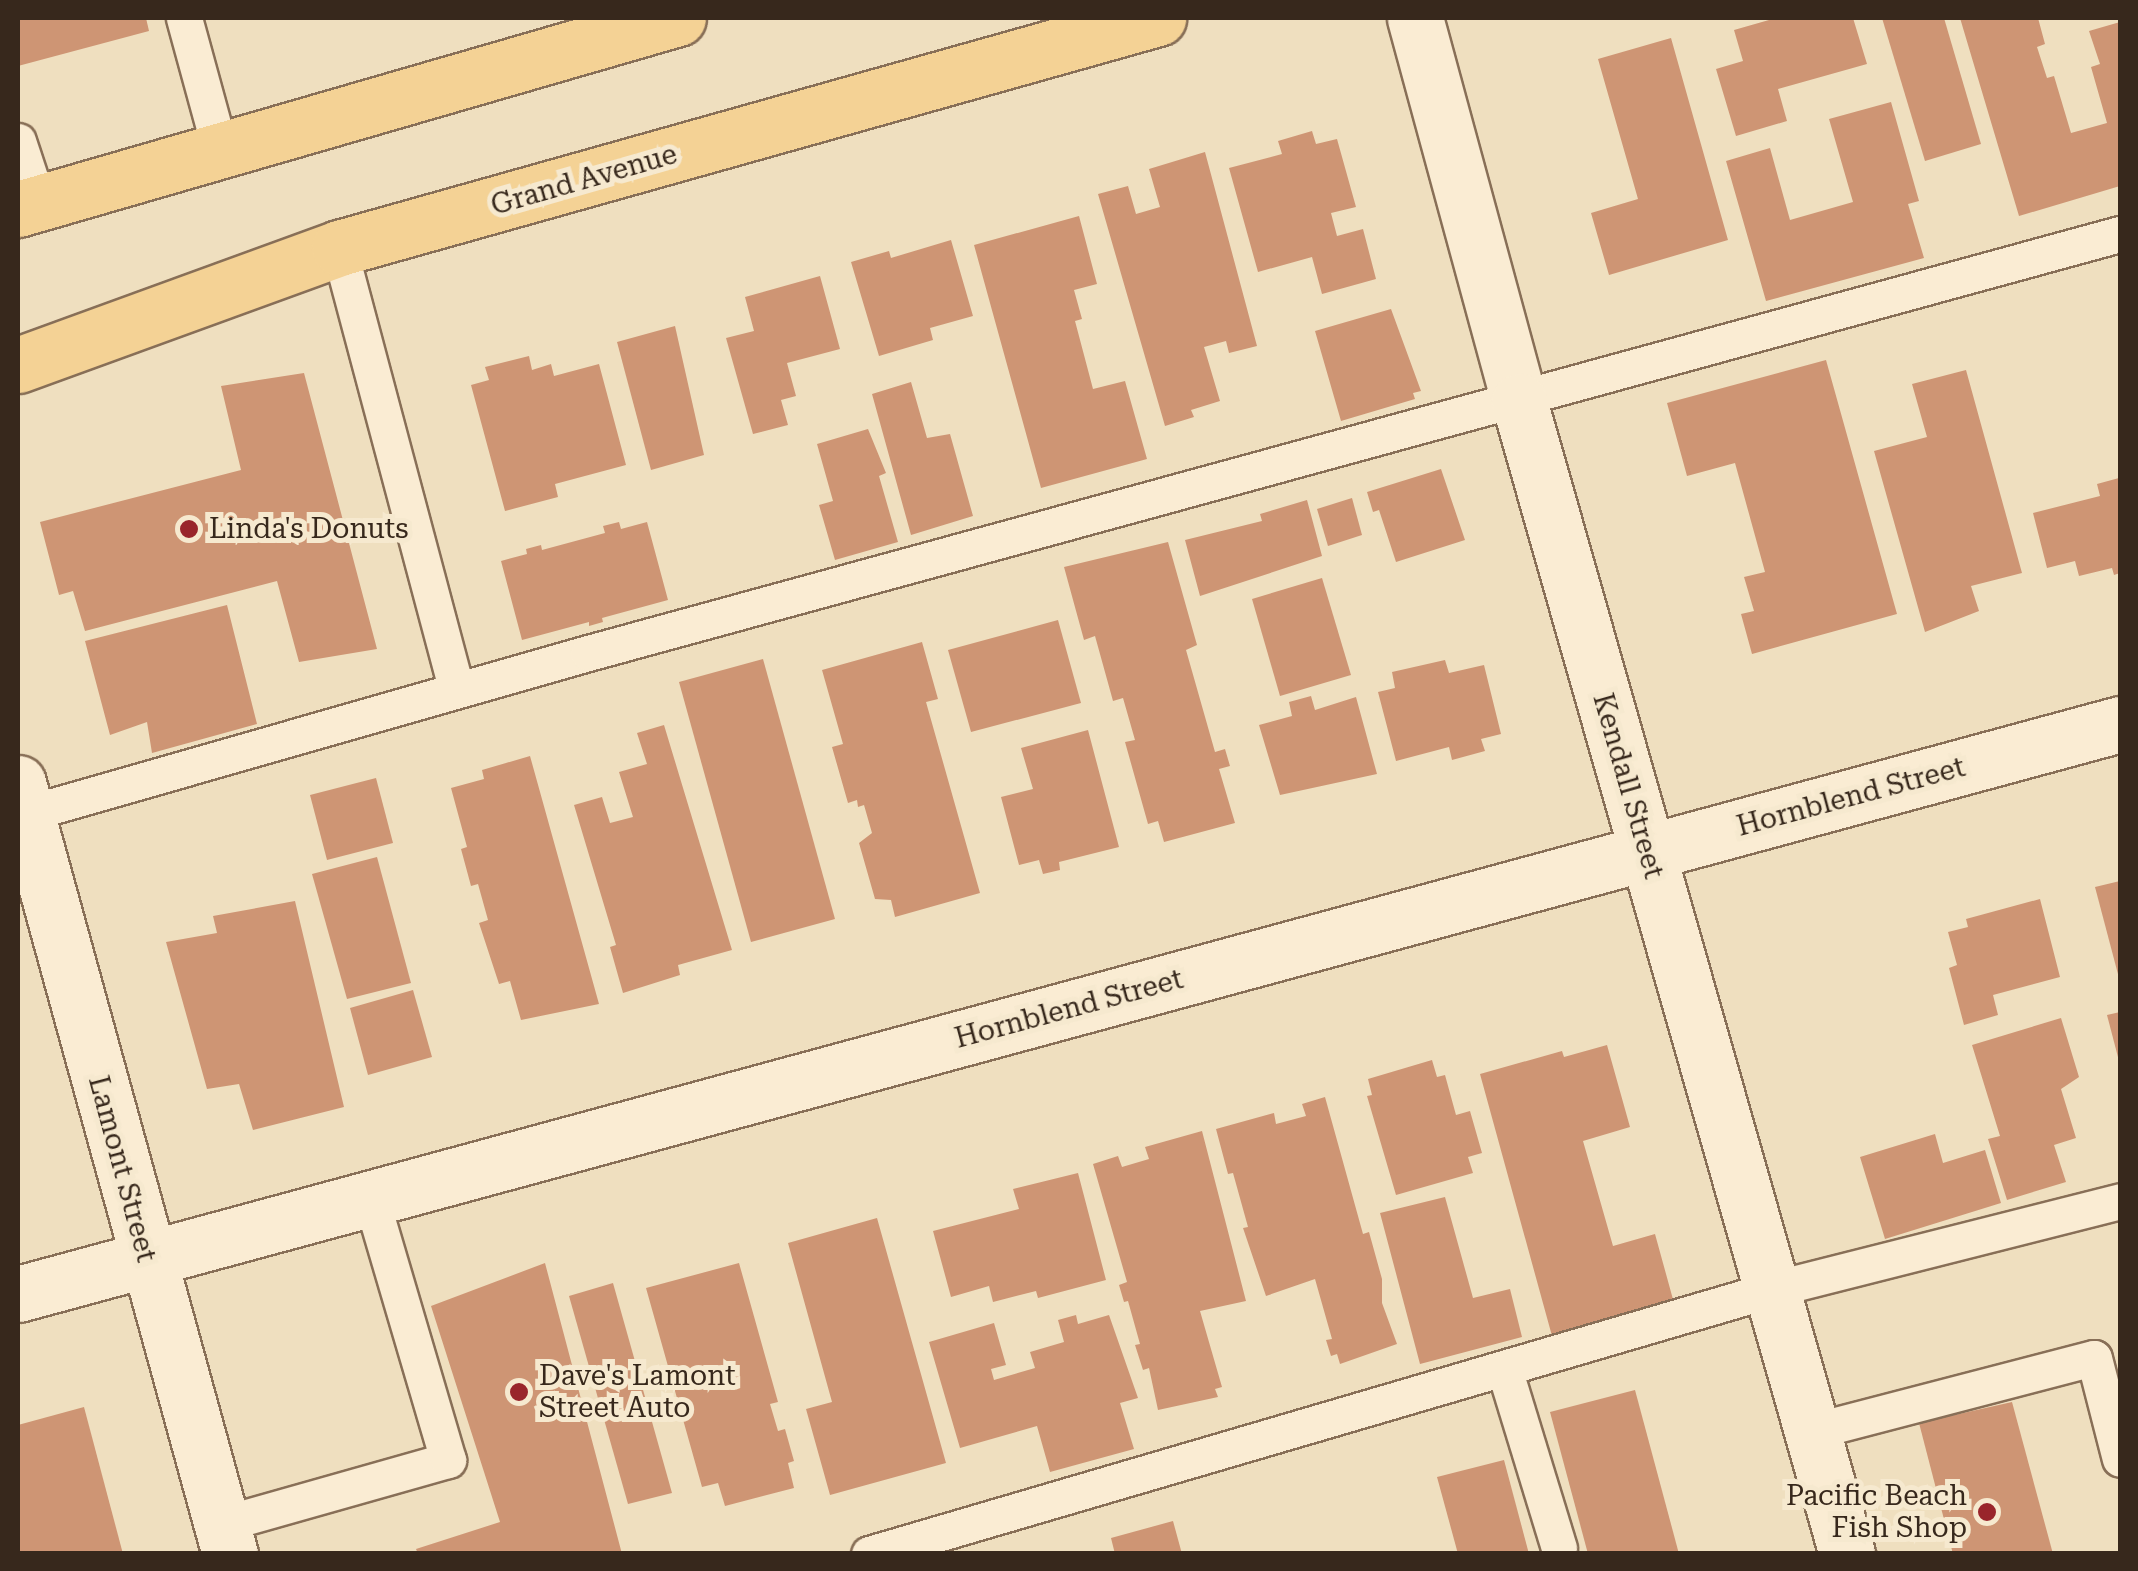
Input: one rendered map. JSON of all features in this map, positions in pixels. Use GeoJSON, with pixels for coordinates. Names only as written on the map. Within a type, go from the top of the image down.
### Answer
{"type":"FeatureCollection","features":[{"type":"Feature","properties":{"kind":"main road"},"geometry":{"type":"LineString","coordinates":[[28,205],[678,18]]}},
{"type":"Feature","properties":{"kind":"main road","name":"Grand Avenue"},"geometry":{"type":"LineString","coordinates":[[18,365],[339,248],[1158,18]]}},
{"type":"Feature","properties":{"kind":"street","name":"Kendall Street"},"geometry":{"type":"LineString","coordinates":[[1415,18],[1646,853],[1847,1554]]}},
{"type":"Feature","properties":{"kind":"street","name":"Hornblend Street"},"geometry":{"type":"LineString","coordinates":[[18,1294],[2120,724]]}},
{"type":"Feature","properties":{"kind":"street","name":"Lamont Street"},"geometry":{"type":"LineString","coordinates":[[20,804],[226,1539]]}},
{"type":"Feature","properties":{"kind":"lane"},"geometry":{"type":"LineString","coordinates":[[184,18],[220,150]]}},
{"type":"Feature","properties":{"kind":"lane"},"geometry":{"type":"LineString","coordinates":[[18,141],[28,205]]}},
{"type":"Feature","properties":{"kind":"lane"},"geometry":{"type":"LineString","coordinates":[[20,804],[457,690],[2120,234]]}},
{"type":"Feature","properties":{"kind":"lane"},"geometry":{"type":"LineString","coordinates":[[339,248],[457,690]]}},
{"type":"Feature","properties":{"kind":"lane"},"geometry":{"type":"LineString","coordinates":[[226,1539],[448,1460],[370,1198]]}},
{"type":"Feature","properties":{"kind":"lane"},"geometry":{"type":"LineString","coordinates":[[869,1554],[973,1540],[1504,1368],[1773,1289],[2120,1202]]}},
{"type":"Feature","properties":{"kind":"lane"},"geometry":{"type":"LineString","coordinates":[[1812,1431],[2094,1358],[2120,1459]]}},
{"type":"Feature","properties":{"kind":"lane"},"geometry":{"type":"LineString","coordinates":[[1504,1368],[1560,1548]]}},
{"type":"Feature","properties":{"kind":"building"},"geometry":{"type":"Polygon","coordinates":[[[18,18],[146,18],[149,31],[18,66],[18,18]]]}},
{"type":"Feature","properties":{"kind":"building"},"geometry":{"type":"Polygon","coordinates":[[[1776,18],[1853,18],[1867,64],[1778,89],[1787,121],[1736,136],[1716,69],[1743,61],[1734,30],[1776,18]]]}},
{"type":"Feature","properties":{"kind":"building"},"geometry":{"type":"Polygon","coordinates":[[[1882,18],[1944,18],[1981,144],[1925,161],[1882,18]]]}},
{"type":"Feature","properties":{"kind":"building"},"geometry":{"type":"Polygon","coordinates":[[[1960,18],[2038,18],[2045,44],[2037,47],[2047,78],[2054,76],[2071,133],[2107,123],[2091,67],[2100,64],[2089,31],[2120,22],[2120,186],[2019,216],[1960,18]]]}},
{"type":"Feature","properties":{"kind":"building"},"geometry":{"type":"Polygon","coordinates":[[[1671,38],[1728,240],[1609,275],[1591,213],[1638,199],[1598,59],[1671,38]]]}},
{"type":"Feature","properties":{"kind":"building"},"geometry":{"type":"Polygon","coordinates":[[[1891,102],[1919,201],[1908,204],[1924,258],[1766,301],[1726,161],[1770,148],[1790,220],[1853,202],[1829,119],[1891,102]]]}},
{"type":"Feature","properties":{"kind":"building"},"geometry":{"type":"Polygon","coordinates":[[[1312,131],[1316,144],[1337,139],[1356,207],[1331,213],[1337,236],[1363,229],[1376,279],[1322,294],[1312,257],[1258,272],[1229,168],[1282,154],[1278,141],[1312,131]]]}},
{"type":"Feature","properties":{"kind":"building"},"geometry":{"type":"Polygon","coordinates":[[[1205,152],[1257,346],[1229,353],[1226,341],[1204,347],[1220,401],[1191,410],[1194,417],[1165,426],[1098,194],[1128,186],[1136,214],[1160,207],[1149,169],[1205,152]]]}},
{"type":"Feature","properties":{"kind":"building"},"geometry":{"type":"Polygon","coordinates":[[[1079,216],[1097,284],[1074,290],[1082,319],[1075,321],[1093,389],[1125,381],[1147,459],[1041,488],[974,245],[1079,216]]]}},
{"type":"Feature","properties":{"kind":"building"},"geometry":{"type":"Polygon","coordinates":[[[951,240],[973,316],[930,328],[933,340],[879,356],[851,262],[889,251],[891,258],[951,240]]]}},
{"type":"Feature","properties":{"kind":"building"},"geometry":{"type":"Polygon","coordinates":[[[820,276],[840,349],[787,363],[796,396],[781,400],[788,425],[753,434],[726,338],[754,331],[745,297],[820,276]]]}},
{"type":"Feature","properties":{"kind":"building"},"geometry":{"type":"Polygon","coordinates":[[[1391,309],[1421,391],[1413,393],[1415,399],[1341,421],[1315,331],[1391,309]]]}},
{"type":"Feature","properties":{"kind":"building"},"geometry":{"type":"Polygon","coordinates":[[[675,326],[704,455],[651,470],[617,342],[675,326]]]}},
{"type":"Feature","properties":{"kind":"building"},"geometry":{"type":"Polygon","coordinates":[[[529,356],[532,370],[551,364],[554,376],[599,364],[626,465],[555,484],[558,497],[505,511],[471,385],[489,380],[485,367],[529,356]]]}},
{"type":"Feature","properties":{"kind":"building"},"geometry":{"type":"Polygon","coordinates":[[[1826,360],[1897,614],[1752,654],[1741,614],[1754,611],[1744,577],[1765,572],[1735,463],[1687,476],[1667,403],[1826,360]]]}},
{"type":"Feature","properties":{"kind":"building"},"geometry":{"type":"Polygon","coordinates":[[[1966,370],[2022,573],[1971,586],[1979,611],[1925,632],[1874,451],[1927,437],[1912,384],[1966,370]]]}},
{"type":"Feature","properties":{"kind":"building"},"geometry":{"type":"Polygon","coordinates":[[[304,373],[377,649],[299,662],[277,581],[85,631],[73,591],[59,595],[40,522],[241,470],[221,386],[304,373]]]}},
{"type":"Feature","properties":{"kind":"building"},"geometry":{"type":"Polygon","coordinates":[[[911,382],[927,438],[950,434],[973,516],[911,535],[872,394],[911,382]]]}},
{"type":"Feature","properties":{"kind":"building"},"geometry":{"type":"Polygon","coordinates":[[[868,429],[886,473],[879,476],[898,542],[835,560],[819,505],[833,501],[817,444],[868,429]]]}},
{"type":"Feature","properties":{"kind":"building"},"geometry":{"type":"Polygon","coordinates":[[[1441,469],[1465,540],[1396,562],[1379,510],[1373,512],[1367,492],[1441,469]]]}},
{"type":"Feature","properties":{"kind":"building"},"geometry":{"type":"Polygon","coordinates":[[[2119,478],[2120,573],[2114,575],[2112,568],[2079,576],[2075,561],[2047,568],[2033,513],[2100,496],[2097,484],[2119,478]]]}},
{"type":"Feature","properties":{"kind":"building"},"geometry":{"type":"Polygon","coordinates":[[[1352,498],[1362,535],[1328,546],[1317,509],[1352,498]]]}},
{"type":"Feature","properties":{"kind":"building"},"geometry":{"type":"Polygon","coordinates":[[[1307,500],[1322,556],[1200,596],[1185,540],[1262,521],[1260,514],[1307,500]]]}},
{"type":"Feature","properties":{"kind":"building"},"geometry":{"type":"Polygon","coordinates":[[[619,522],[621,529],[647,522],[668,600],[602,618],[603,622],[589,626],[589,622],[522,640],[501,561],[527,554],[526,549],[541,545],[542,550],[605,533],[603,526],[619,522]]]}},
{"type":"Feature","properties":{"kind":"building"},"geometry":{"type":"Polygon","coordinates":[[[1168,542],[1197,645],[1186,650],[1215,752],[1225,749],[1230,766],[1219,769],[1235,823],[1164,842],[1158,821],[1148,824],[1125,742],[1135,740],[1123,698],[1113,701],[1095,636],[1084,640],[1064,567],[1168,542]]]}},
{"type":"Feature","properties":{"kind":"building"},"geometry":{"type":"Polygon","coordinates":[[[1322,578],[1351,675],[1280,696],[1252,599],[1322,578]]]}},
{"type":"Feature","properties":{"kind":"building"},"geometry":{"type":"Polygon","coordinates":[[[227,605],[257,724],[152,753],[147,722],[110,735],[85,641],[227,605]]]}},
{"type":"Feature","properties":{"kind":"building"},"geometry":{"type":"Polygon","coordinates":[[[1058,620],[1081,703],[971,732],[948,650],[1058,620]]]}},
{"type":"Feature","properties":{"kind":"building"},"geometry":{"type":"Polygon","coordinates":[[[922,642],[938,699],[926,702],[980,893],[895,917],[891,900],[875,899],[859,843],[872,833],[864,805],[858,807],[857,800],[848,803],[832,747],[843,744],[822,670],[922,642]]]}},
{"type":"Feature","properties":{"kind":"building"},"geometry":{"type":"Polygon","coordinates":[[[763,659],[835,919],[751,942],[679,682],[763,659]]]}},
{"type":"Feature","properties":{"kind":"building"},"geometry":{"type":"Polygon","coordinates":[[[1445,660],[1449,673],[1484,665],[1501,734],[1481,739],[1485,751],[1452,760],[1449,747],[1396,761],[1378,692],[1395,688],[1392,672],[1445,660]]]}},
{"type":"Feature","properties":{"kind":"building"},"geometry":{"type":"Polygon","coordinates":[[[1311,696],[1315,710],[1356,697],[1377,774],[1280,795],[1259,725],[1292,716],[1289,702],[1311,696]]]}},
{"type":"Feature","properties":{"kind":"building"},"geometry":{"type":"Polygon","coordinates":[[[664,725],[732,950],[678,965],[680,975],[623,993],[610,947],[616,945],[574,805],[602,797],[610,823],[633,817],[619,772],[647,764],[637,733],[664,725]]]}},
{"type":"Feature","properties":{"kind":"building"},"geometry":{"type":"Polygon","coordinates":[[[1088,730],[1119,847],[1059,862],[1060,870],[1043,874],[1039,860],[1019,865],[1001,797],[1033,789],[1021,748],[1088,730]]]}},
{"type":"Feature","properties":{"kind":"building"},"geometry":{"type":"Polygon","coordinates":[[[530,756],[599,1004],[521,1020],[510,981],[499,984],[479,923],[488,920],[478,884],[471,886],[461,849],[467,847],[451,788],[484,779],[482,770],[530,756]]]}},
{"type":"Feature","properties":{"kind":"building"},"geometry":{"type":"Polygon","coordinates":[[[376,778],[393,843],[327,860],[310,795],[376,778]]]}},
{"type":"Feature","properties":{"kind":"building"},"geometry":{"type":"Polygon","coordinates":[[[377,857],[411,983],[347,999],[312,874],[377,857]]]}},
{"type":"Feature","properties":{"kind":"building"},"geometry":{"type":"Polygon","coordinates":[[[2120,881],[2120,978],[2119,978],[2095,887],[2120,881]]]}},
{"type":"Feature","properties":{"kind":"building"},"geometry":{"type":"Polygon","coordinates":[[[2040,899],[2060,977],[1993,995],[1998,1015],[1964,1025],[1949,968],[1957,965],[1948,932],[1968,927],[1966,919],[2040,899]]]}},
{"type":"Feature","properties":{"kind":"building"},"geometry":{"type":"Polygon","coordinates":[[[295,901],[344,1107],[253,1130],[239,1084],[207,1089],[166,942],[217,933],[213,916],[295,901]]]}},
{"type":"Feature","properties":{"kind":"building"},"geometry":{"type":"Polygon","coordinates":[[[413,990],[432,1057],[368,1075],[350,1008],[413,990]]]}},
{"type":"Feature","properties":{"kind":"building"},"geometry":{"type":"Polygon","coordinates":[[[2120,1012],[2120,1060],[2119,1061],[2107,1015],[2120,1012]]]}},
{"type":"Feature","properties":{"kind":"building"},"geometry":{"type":"Polygon","coordinates":[[[2061,1018],[2079,1077],[2061,1089],[2076,1138],[2054,1145],[2066,1182],[2007,1200],[1988,1139],[2000,1136],[1972,1045],[2061,1018]]]}},
{"type":"Feature","properties":{"kind":"building"},"geometry":{"type":"Polygon","coordinates":[[[1607,1045],[1630,1127],[1583,1141],[1613,1246],[1655,1234],[1674,1303],[1552,1336],[1480,1074],[1562,1051],[1564,1057],[1607,1045]]]}},
{"type":"Feature","properties":{"kind":"building"},"geometry":{"type":"Polygon","coordinates":[[[1432,1060],[1437,1077],[1445,1075],[1456,1115],[1470,1111],[1482,1153],[1468,1157],[1473,1173],[1396,1195],[1367,1096],[1372,1095],[1368,1079],[1432,1060]]]}},
{"type":"Feature","properties":{"kind":"building"},"geometry":{"type":"Polygon","coordinates":[[[1325,1097],[1363,1234],[1369,1232],[1382,1279],[1382,1303],[1397,1344],[1340,1364],[1337,1354],[1331,1356],[1326,1340],[1332,1339],[1315,1279],[1266,1296],[1243,1228],[1248,1227],[1233,1173],[1228,1174],[1216,1129],[1274,1113],[1276,1124],[1306,1116],[1302,1104],[1325,1097]]]}},
{"type":"Feature","properties":{"kind":"building"},"geometry":{"type":"Polygon","coordinates":[[[1202,1131],[1246,1301],[1200,1311],[1222,1387],[1215,1389],[1218,1397],[1158,1410],[1149,1368],[1143,1370],[1128,1301],[1124,1302],[1119,1285],[1127,1282],[1093,1164],[1118,1156],[1122,1167],[1149,1159],[1145,1147],[1202,1131]]]}},
{"type":"Feature","properties":{"kind":"building"},"geometry":{"type":"Polygon","coordinates":[[[1935,1134],[1943,1163],[1985,1150],[2001,1203],[1885,1239],[1860,1157],[1935,1134]]]}},
{"type":"Feature","properties":{"kind":"building"},"geometry":{"type":"Polygon","coordinates":[[[1078,1173],[1106,1280],[1038,1298],[1036,1291],[993,1302],[989,1286],[951,1297],[933,1231],[1019,1209],[1013,1189],[1078,1173]]]}},
{"type":"Feature","properties":{"kind":"building"},"geometry":{"type":"Polygon","coordinates":[[[1445,1197],[1473,1298],[1510,1289],[1522,1337],[1420,1364],[1380,1213],[1445,1197]]]}},
{"type":"Feature","properties":{"kind":"building"},"geometry":{"type":"Polygon","coordinates":[[[877,1218],[946,1463],[830,1495],[806,1409],[832,1402],[788,1243],[877,1218]]]}},
{"type":"Feature","properties":{"kind":"building","name":"Dave's Lamont Street Auto"},"geometry":{"type":"Polygon","coordinates":[[[545,1263],[622,1554],[418,1554],[416,1549],[500,1522],[431,1306],[545,1263]]]}},
{"type":"Feature","properties":{"kind":"building"},"geometry":{"type":"Polygon","coordinates":[[[739,1263],[778,1402],[770,1404],[778,1431],[785,1429],[794,1461],[788,1463],[794,1488],[725,1506],[718,1483],[702,1487],[646,1288],[739,1263]]]}},
{"type":"Feature","properties":{"kind":"building"},"geometry":{"type":"Polygon","coordinates":[[[613,1283],[672,1493],[628,1504],[569,1296],[613,1283]]]}},
{"type":"Feature","properties":{"kind":"building"},"geometry":{"type":"Polygon","coordinates":[[[1076,1315],[1078,1324],[1109,1315],[1138,1398],[1120,1403],[1134,1449],[1050,1472],[1037,1426],[960,1448],[929,1342],[994,1323],[1006,1365],[991,1369],[994,1380],[1035,1368],[1030,1352],[1064,1342],[1058,1320],[1076,1315]]]}},
{"type":"Feature","properties":{"kind":"building"},"geometry":{"type":"Polygon","coordinates":[[[1635,1390],[1679,1554],[1588,1554],[1550,1412],[1635,1390]]]}},
{"type":"Feature","properties":{"kind":"building"},"geometry":{"type":"Polygon","coordinates":[[[2012,1402],[2053,1554],[1953,1554],[1919,1423],[2012,1402]]]}},
{"type":"Feature","properties":{"kind":"building"},"geometry":{"type":"Polygon","coordinates":[[[84,1407],[123,1554],[18,1554],[18,1425],[84,1407]]]}},
{"type":"Feature","properties":{"kind":"building"},"geometry":{"type":"Polygon","coordinates":[[[1504,1460],[1529,1554],[1458,1554],[1437,1477],[1504,1460]]]}},
{"type":"Feature","properties":{"kind":"building"},"geometry":{"type":"Polygon","coordinates":[[[1173,1521],[1182,1554],[1115,1554],[1111,1538],[1173,1521]]]}},
{"type":"Feature","properties":{"kind":"place","name":"Linda's Donuts"},"geometry":{"type":"Point","coordinates":[189,529]}},
{"type":"Feature","properties":{"kind":"place","name":"Dave's Lamont Street Auto"},"geometry":{"type":"Point","coordinates":[519,1392]}},
{"type":"Feature","properties":{"kind":"place","name":"Pacific Beach Fish Shop"},"geometry":{"type":"Point","coordinates":[1987,1512]}}]}
